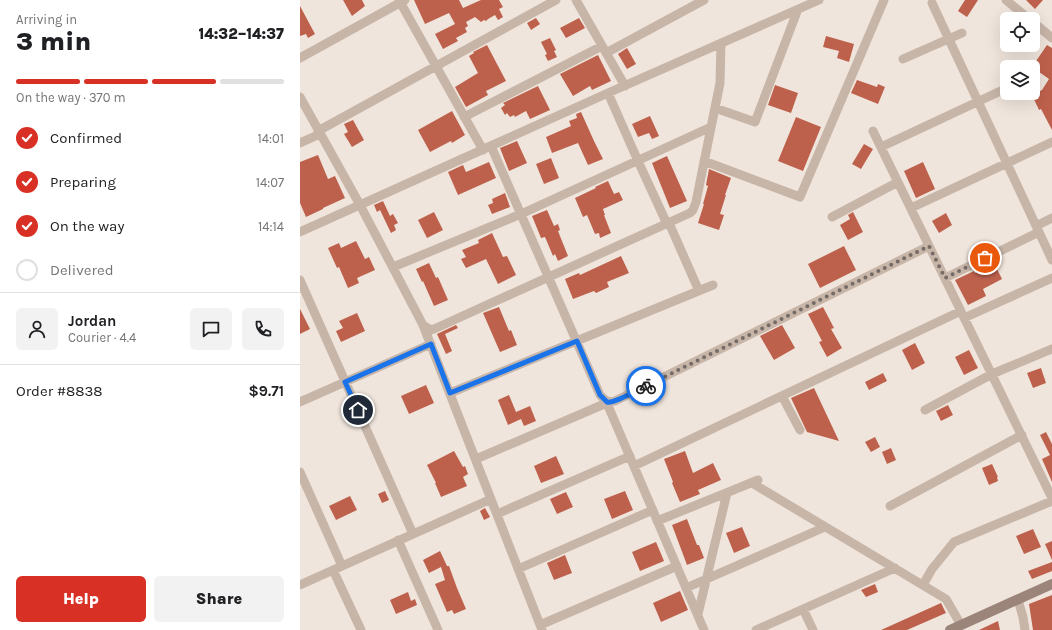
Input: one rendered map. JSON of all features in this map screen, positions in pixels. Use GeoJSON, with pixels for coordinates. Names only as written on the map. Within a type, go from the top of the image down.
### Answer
{"type":"FeatureCollection","features":[{"type":"Feature","properties":{"kind":"street"},"geometry":{"type":"LineString","coordinates":[[300,144],[436,66],[556,0]]}},
{"type":"Feature","properties":{"kind":"street"},"geometry":{"type":"LineString","coordinates":[[576,0],[624,86]]}},
{"type":"Feature","properties":{"kind":"street"},"geometry":{"type":"LineString","coordinates":[[464,116],[704,0]]}},
{"type":"Feature","properties":{"kind":"street"},"geometry":{"type":"LineString","coordinates":[[704,161],[800,197],[884,0]]}},
{"type":"Feature","properties":{"kind":"street"},"geometry":{"type":"LineString","coordinates":[[1006,0],[1021,12]]}},
{"type":"Feature","properties":{"kind":"street"},"geometry":{"type":"LineString","coordinates":[[300,58],[402,1],[464,116],[487,148],[521,214],[600,395],[607,402],[704,630]]}},
{"type":"Feature","properties":{"kind":"street"},"geometry":{"type":"LineString","coordinates":[[300,232],[798,9],[811,1]]}},
{"type":"Feature","properties":{"kind":"street"},"geometry":{"type":"LineString","coordinates":[[932,4],[1052,260]]}},
{"type":"Feature","properties":{"kind":"street"},"geometry":{"type":"LineString","coordinates":[[715,108],[755,122],[798,9]]}},
{"type":"Feature","properties":{"kind":"street"},"geometry":{"type":"LineString","coordinates":[[1040,28],[1052,38]]}},
{"type":"Feature","properties":{"kind":"street"},"geometry":{"type":"LineString","coordinates":[[903,59],[962,33]]}},
{"type":"Feature","properties":{"kind":"street"},"geometry":{"type":"LineString","coordinates":[[424,325],[430,330],[434,329],[690,213],[696,202],[720,83],[721,43]]}},
{"type":"Feature","properties":{"kind":"street"},"geometry":{"type":"LineString","coordinates":[[881,147],[1000,91]]}},
{"type":"Feature","properties":{"kind":"street"},"geometry":{"type":"LineString","coordinates":[[608,93],[699,291]]}},
{"type":"Feature","properties":{"kind":"street"},"geometry":{"type":"LineString","coordinates":[[300,97],[424,325],[541,628],[677,566]]}},
{"type":"Feature","properties":{"kind":"street"},"geometry":{"type":"LineString","coordinates":[[393,267],[521,214],[711,128]]}},
{"type":"Feature","properties":{"kind":"street"},"geometry":{"type":"LineString","coordinates":[[873,131],[1052,498]]}},
{"type":"Feature","properties":{"kind":"street"},"geometry":{"type":"LineString","coordinates":[[911,208],[1052,142]]}},
{"type":"Feature","properties":{"kind":"street"},"geometry":{"type":"LineString","coordinates":[[832,217],[898,182]]}},
{"type":"Feature","properties":{"kind":"street"},"geometry":{"type":"LineString","coordinates":[[945,278],[1038,229],[1052,218]]}},
{"type":"Feature","properties":{"kind":"street"},"geometry":{"type":"LineString","coordinates":[[476,460],[607,402],[615,401],[929,246]]}},
{"type":"Feature","properties":{"kind":"street"},"geometry":{"type":"LineString","coordinates":[[634,466],[782,396],[963,314],[1052,278]]}},
{"type":"Feature","properties":{"kind":"street"},"geometry":{"type":"LineString","coordinates":[[300,280],[413,534]]}},
{"type":"Feature","properties":{"kind":"street"},"geometry":{"type":"LineString","coordinates":[[450,393],[713,285]]}},
{"type":"Feature","properties":{"kind":"street"},"geometry":{"type":"LineString","coordinates":[[300,402],[431,344]]}},
{"type":"Feature","properties":{"kind":"street"},"geometry":{"type":"LineString","coordinates":[[925,410],[992,374],[1052,349]]}},
{"type":"Feature","properties":{"kind":"street"},"geometry":{"type":"LineString","coordinates":[[782,396],[800,430]]}},
{"type":"Feature","properties":{"kind":"street"},"geometry":{"type":"LineString","coordinates":[[890,506],[1022,435]]}},
{"type":"Feature","properties":{"kind":"street"},"geometry":{"type":"LineString","coordinates":[[497,514],[630,456]]}},
{"type":"Feature","properties":{"kind":"street"},"geometry":{"type":"LineString","coordinates":[[300,472],[342,566]]}},
{"type":"Feature","properties":{"kind":"street"},"geometry":{"type":"LineString","coordinates":[[657,521],[756,481],[825,527],[946,599],[961,625]]}},
{"type":"Feature","properties":{"kind":"street"},"geometry":{"type":"LineString","coordinates":[[698,614],[727,493]]}},
{"type":"Feature","properties":{"kind":"street"},"geometry":{"type":"LineString","coordinates":[[300,585],[491,498]]}},
{"type":"Feature","properties":{"kind":"street"},"geometry":{"type":"LineString","coordinates":[[923,585],[932,569],[954,542],[1052,501]]}},
{"type":"Feature","properties":{"kind":"street"},"geometry":{"type":"LineString","coordinates":[[518,569],[653,510]]}},
{"type":"Feature","properties":{"kind":"street"},"geometry":{"type":"LineString","coordinates":[[686,588],[825,527]]}},
{"type":"Feature","properties":{"kind":"street"},"geometry":{"type":"LineString","coordinates":[[398,540],[438,630]]}},
{"type":"Feature","properties":{"kind":"street"},"geometry":{"type":"LineString","coordinates":[[756,630],[895,568]]}},
{"type":"Feature","properties":{"kind":"street"},"geometry":{"type":"LineString","coordinates":[[333,570],[361,630]]}},
{"type":"Feature","properties":{"kind":"street"},"geometry":{"type":"LineString","coordinates":[[950,630],[1052,584]]}},
{"type":"Feature","properties":{"kind":"street"},"geometry":{"type":"LineString","coordinates":[[1018,600],[1025,630]]}},
{"type":"Feature","properties":{"kind":"street"},"geometry":{"type":"LineString","coordinates":[[803,609],[813,630]]}},
{"type":"Feature","properties":{"kind":"building"},"geometry":{"type":"Polygon","coordinates":[[[343,0],[362,0],[365,6],[352,16],[343,0]]]}},
{"type":"Feature","properties":{"kind":"building"},"geometry":{"type":"Polygon","coordinates":[[[414,0],[459,0],[463,8],[481,0],[499,0],[503,7],[499,9],[503,17],[498,20],[495,15],[486,21],[484,20],[481,22],[475,17],[466,22],[468,26],[465,28],[467,32],[456,38],[458,41],[443,49],[435,34],[455,24],[449,13],[425,24],[414,0]]]}},
{"type":"Feature","properties":{"kind":"building"},"geometry":{"type":"Polygon","coordinates":[[[965,0],[978,0],[967,17],[958,11],[965,0]]]}},
{"type":"Feature","properties":{"kind":"building"},"geometry":{"type":"Polygon","coordinates":[[[1026,0],[1043,0],[1035,9],[1026,0]]]}},
{"type":"Feature","properties":{"kind":"building"},"geometry":{"type":"Polygon","coordinates":[[[300,6],[315,34],[308,38],[306,34],[300,36],[300,6]]]}},
{"type":"Feature","properties":{"kind":"building"},"geometry":{"type":"Polygon","coordinates":[[[536,18],[540,24],[531,30],[527,23],[536,18]]]}},
{"type":"Feature","properties":{"kind":"building"},"geometry":{"type":"Polygon","coordinates":[[[579,18],[585,28],[566,38],[560,28],[579,18]]]}},
{"type":"Feature","properties":{"kind":"building"},"geometry":{"type":"Polygon","coordinates":[[[826,36],[854,44],[849,62],[837,58],[839,51],[823,47],[826,36]]]}},
{"type":"Feature","properties":{"kind":"building"},"geometry":{"type":"Polygon","coordinates":[[[550,38],[556,50],[554,51],[557,57],[548,61],[545,55],[547,54],[541,42],[550,38]]]}},
{"type":"Feature","properties":{"kind":"building"},"geometry":{"type":"Polygon","coordinates":[[[487,45],[506,81],[486,91],[488,95],[466,107],[455,87],[478,73],[469,56],[474,53],[473,52],[487,45]]]}},
{"type":"Feature","properties":{"kind":"building"},"geometry":{"type":"Polygon","coordinates":[[[1047,45],[1052,48],[1052,130],[1034,100],[1040,100],[1040,91],[1049,79],[1040,73],[1040,60],[1037,60],[1047,45]]]}},
{"type":"Feature","properties":{"kind":"building"},"geometry":{"type":"Polygon","coordinates":[[[627,48],[636,64],[627,69],[618,54],[627,48]]]}},
{"type":"Feature","properties":{"kind":"building"},"geometry":{"type":"Polygon","coordinates":[[[598,55],[611,81],[592,90],[590,86],[573,96],[560,74],[598,55]]]}},
{"type":"Feature","properties":{"kind":"building"},"geometry":{"type":"Polygon","coordinates":[[[857,80],[877,87],[878,84],[885,87],[878,104],[851,93],[857,80]]]}},
{"type":"Feature","properties":{"kind":"building"},"geometry":{"type":"Polygon","coordinates":[[[775,85],[798,93],[791,113],[768,105],[775,85]]]}},
{"type":"Feature","properties":{"kind":"building"},"geometry":{"type":"Polygon","coordinates":[[[538,86],[550,110],[530,119],[526,111],[515,117],[514,115],[510,117],[507,113],[505,115],[501,108],[505,105],[503,103],[538,86]]]}},
{"type":"Feature","properties":{"kind":"building"},"geometry":{"type":"Polygon","coordinates":[[[452,111],[465,135],[452,143],[451,141],[430,152],[418,130],[452,111]]]}},
{"type":"Feature","properties":{"kind":"building"},"geometry":{"type":"Polygon","coordinates":[[[581,112],[603,159],[588,165],[578,143],[552,153],[546,137],[571,126],[569,121],[577,118],[576,114],[581,112]]]}},
{"type":"Feature","properties":{"kind":"building"},"geometry":{"type":"Polygon","coordinates":[[[650,116],[659,136],[652,139],[649,133],[638,137],[632,124],[650,116]]]}},
{"type":"Feature","properties":{"kind":"building"},"geometry":{"type":"Polygon","coordinates":[[[796,117],[821,127],[803,171],[778,161],[796,117]]]}},
{"type":"Feature","properties":{"kind":"building"},"geometry":{"type":"Polygon","coordinates":[[[353,120],[364,140],[352,147],[344,134],[348,132],[344,124],[353,120]]]}},
{"type":"Feature","properties":{"kind":"building"},"geometry":{"type":"Polygon","coordinates":[[[517,141],[527,163],[509,171],[500,148],[517,141]]]}},
{"type":"Feature","properties":{"kind":"building"},"geometry":{"type":"Polygon","coordinates":[[[864,144],[873,149],[861,169],[852,164],[864,144]]]}},
{"type":"Feature","properties":{"kind":"building"},"geometry":{"type":"Polygon","coordinates":[[[318,155],[328,179],[335,176],[345,198],[306,217],[300,203],[300,162],[318,155]]]}},
{"type":"Feature","properties":{"kind":"building"},"geometry":{"type":"Polygon","coordinates":[[[667,156],[687,201],[670,208],[652,163],[667,156]]]}},
{"type":"Feature","properties":{"kind":"building"},"geometry":{"type":"Polygon","coordinates":[[[551,158],[559,178],[544,184],[536,164],[551,158]]]}},
{"type":"Feature","properties":{"kind":"building"},"geometry":{"type":"Polygon","coordinates":[[[489,162],[496,178],[458,195],[448,172],[463,165],[466,172],[489,162]]]}},
{"type":"Feature","properties":{"kind":"building"},"geometry":{"type":"Polygon","coordinates":[[[923,162],[935,189],[916,198],[904,171],[923,162]]]}},
{"type":"Feature","properties":{"kind":"building"},"geometry":{"type":"Polygon","coordinates":[[[709,169],[731,178],[720,214],[724,215],[719,230],[698,223],[708,186],[706,185],[709,169]]]}},
{"type":"Feature","properties":{"kind":"building"},"geometry":{"type":"Polygon","coordinates":[[[608,181],[614,194],[619,192],[623,200],[603,209],[611,233],[600,238],[599,233],[595,234],[587,215],[583,217],[575,198],[608,181]]]}},
{"type":"Feature","properties":{"kind":"building"},"geometry":{"type":"Polygon","coordinates":[[[505,193],[510,207],[492,214],[488,205],[493,203],[492,199],[505,193]]]}},
{"type":"Feature","properties":{"kind":"building"},"geometry":{"type":"Polygon","coordinates":[[[383,201],[390,216],[393,214],[398,223],[394,225],[396,230],[391,233],[380,210],[377,212],[374,205],[383,201]]]}},
{"type":"Feature","properties":{"kind":"building"},"geometry":{"type":"Polygon","coordinates":[[[547,210],[554,226],[558,224],[560,230],[558,231],[568,256],[558,261],[555,254],[553,256],[545,237],[541,238],[532,216],[547,210]]]}},
{"type":"Feature","properties":{"kind":"building"},"geometry":{"type":"Polygon","coordinates":[[[434,212],[443,230],[427,238],[418,220],[434,212]]]}},
{"type":"Feature","properties":{"kind":"building"},"geometry":{"type":"Polygon","coordinates":[[[853,212],[863,232],[848,240],[840,225],[850,219],[848,215],[853,212]]]}},
{"type":"Feature","properties":{"kind":"building"},"geometry":{"type":"Polygon","coordinates":[[[946,213],[952,225],[939,233],[932,221],[946,213]]]}},
{"type":"Feature","properties":{"kind":"building"},"geometry":{"type":"Polygon","coordinates":[[[492,233],[503,257],[507,256],[516,275],[498,284],[486,259],[466,268],[461,259],[466,257],[462,250],[479,243],[478,240],[492,233]]]}},
{"type":"Feature","properties":{"kind":"building"},"geometry":{"type":"Polygon","coordinates":[[[356,241],[365,259],[369,257],[375,270],[357,278],[359,283],[348,288],[339,267],[337,268],[328,248],[339,243],[341,248],[356,241]]]}},
{"type":"Feature","properties":{"kind":"building"},"geometry":{"type":"Polygon","coordinates":[[[844,246],[856,270],[820,288],[808,264],[844,246]]]}},
{"type":"Feature","properties":{"kind":"building"},"geometry":{"type":"Polygon","coordinates":[[[621,256],[629,273],[607,282],[609,287],[596,293],[594,291],[573,299],[565,279],[579,273],[580,275],[621,256]]]}},
{"type":"Feature","properties":{"kind":"building"},"geometry":{"type":"Polygon","coordinates":[[[429,263],[436,278],[438,277],[448,300],[434,306],[416,269],[429,263]]]}},
{"type":"Feature","properties":{"kind":"building"},"geometry":{"type":"Polygon","coordinates":[[[994,263],[1002,279],[983,289],[986,296],[968,305],[955,280],[974,271],[975,273],[994,263]]]}},
{"type":"Feature","properties":{"kind":"building"},"geometry":{"type":"Polygon","coordinates":[[[499,307],[509,331],[511,330],[517,345],[500,352],[483,313],[499,307]]]}},
{"type":"Feature","properties":{"kind":"building"},"geometry":{"type":"Polygon","coordinates":[[[823,307],[834,328],[831,329],[842,348],[827,357],[819,342],[822,341],[808,314],[823,307]]]}},
{"type":"Feature","properties":{"kind":"building"},"geometry":{"type":"Polygon","coordinates":[[[300,309],[310,329],[300,334],[300,309]]]}},
{"type":"Feature","properties":{"kind":"building"},"geometry":{"type":"Polygon","coordinates":[[[357,313],[365,331],[341,342],[336,331],[343,328],[339,321],[357,313]]]}},
{"type":"Feature","properties":{"kind":"building"},"geometry":{"type":"Polygon","coordinates":[[[456,325],[458,328],[445,334],[452,351],[446,354],[437,334],[456,325]]]}},
{"type":"Feature","properties":{"kind":"building"},"geometry":{"type":"Polygon","coordinates":[[[782,325],[795,348],[774,360],[760,336],[782,325]]]}},
{"type":"Feature","properties":{"kind":"building"},"geometry":{"type":"Polygon","coordinates":[[[915,343],[925,363],[912,370],[902,350],[915,343]]]}},
{"type":"Feature","properties":{"kind":"building"},"geometry":{"type":"Polygon","coordinates":[[[969,350],[978,368],[964,375],[955,357],[969,350]]]}},
{"type":"Feature","properties":{"kind":"building"},"geometry":{"type":"Polygon","coordinates":[[[1041,368],[1046,383],[1033,388],[1027,373],[1041,368]]]}},
{"type":"Feature","properties":{"kind":"building"},"geometry":{"type":"Polygon","coordinates":[[[883,373],[887,381],[869,390],[865,382],[883,373]]]}},
{"type":"Feature","properties":{"kind":"building"},"geometry":{"type":"Polygon","coordinates":[[[426,385],[434,403],[409,414],[401,396],[426,385]]]}},
{"type":"Feature","properties":{"kind":"building"},"geometry":{"type":"Polygon","coordinates":[[[814,388],[839,441],[807,432],[791,398],[814,388]]]}},
{"type":"Feature","properties":{"kind":"building"},"geometry":{"type":"Polygon","coordinates":[[[509,395],[516,412],[530,406],[536,421],[524,426],[521,419],[508,425],[498,400],[509,395]]]}},
{"type":"Feature","properties":{"kind":"building"},"geometry":{"type":"Polygon","coordinates":[[[948,405],[953,415],[941,421],[936,411],[948,405]]]}},
{"type":"Feature","properties":{"kind":"building"},"geometry":{"type":"Polygon","coordinates":[[[1046,432],[1052,444],[1052,482],[1042,459],[1050,455],[1040,435],[1046,432]]]}},
{"type":"Feature","properties":{"kind":"building"},"geometry":{"type":"Polygon","coordinates":[[[875,437],[880,447],[871,452],[865,442],[875,437]]]}},
{"type":"Feature","properties":{"kind":"building"},"geometry":{"type":"Polygon","coordinates":[[[891,448],[896,460],[887,464],[882,452],[891,448]]]}},
{"type":"Feature","properties":{"kind":"building"},"geometry":{"type":"Polygon","coordinates":[[[454,451],[463,467],[465,466],[468,474],[463,477],[467,486],[441,497],[427,465],[454,451]]]}},
{"type":"Feature","properties":{"kind":"building"},"geometry":{"type":"Polygon","coordinates":[[[685,451],[693,473],[713,463],[721,480],[698,490],[700,494],[680,502],[664,459],[685,451]]]}},
{"type":"Feature","properties":{"kind":"building"},"geometry":{"type":"Polygon","coordinates":[[[556,456],[564,474],[541,483],[534,466],[556,456]]]}},
{"type":"Feature","properties":{"kind":"building"},"geometry":{"type":"Polygon","coordinates":[[[992,464],[998,477],[998,481],[989,485],[982,468],[992,464]]]}},
{"type":"Feature","properties":{"kind":"building"},"geometry":{"type":"Polygon","coordinates":[[[385,491],[389,500],[382,503],[378,494],[385,491]]]}},
{"type":"Feature","properties":{"kind":"building"},"geometry":{"type":"Polygon","coordinates":[[[625,491],[633,510],[612,519],[604,499],[625,491]]]}},
{"type":"Feature","properties":{"kind":"building"},"geometry":{"type":"Polygon","coordinates":[[[566,492],[573,507],[557,514],[550,499],[566,492]]]}},
{"type":"Feature","properties":{"kind":"building"},"geometry":{"type":"Polygon","coordinates":[[[350,496],[357,510],[336,520],[329,506],[350,496]]]}},
{"type":"Feature","properties":{"kind":"building"},"geometry":{"type":"Polygon","coordinates":[[[485,508],[490,517],[484,520],[480,511],[485,508]]]}},
{"type":"Feature","properties":{"kind":"building"},"geometry":{"type":"Polygon","coordinates":[[[687,519],[697,545],[699,545],[704,558],[687,565],[672,525],[687,519]]]}},
{"type":"Feature","properties":{"kind":"building"},"geometry":{"type":"Polygon","coordinates":[[[742,527],[750,546],[734,553],[726,533],[742,527]]]}},
{"type":"Feature","properties":{"kind":"building"},"geometry":{"type":"Polygon","coordinates":[[[1033,529],[1041,547],[1024,554],[1016,536],[1033,529]]]}},
{"type":"Feature","properties":{"kind":"building"},"geometry":{"type":"Polygon","coordinates":[[[1052,541],[1052,560],[1045,544],[1052,541]]]}},
{"type":"Feature","properties":{"kind":"building"},"geometry":{"type":"Polygon","coordinates":[[[656,542],[664,561],[640,571],[632,552],[656,542]]]}},
{"type":"Feature","properties":{"kind":"building"},"geometry":{"type":"Polygon","coordinates":[[[440,551],[447,566],[449,566],[466,609],[454,614],[452,610],[447,612],[435,584],[445,580],[441,567],[429,573],[423,560],[440,551]]]}},
{"type":"Feature","properties":{"kind":"building"},"geometry":{"type":"Polygon","coordinates":[[[565,555],[572,573],[554,580],[547,563],[565,555]]]}},
{"type":"Feature","properties":{"kind":"building"},"geometry":{"type":"Polygon","coordinates":[[[1052,562],[1052,571],[1032,579],[1028,571],[1052,562]]]}},
{"type":"Feature","properties":{"kind":"building"},"geometry":{"type":"Polygon","coordinates":[[[875,584],[878,592],[866,597],[861,590],[875,584]]]}},
{"type":"Feature","properties":{"kind":"building"},"geometry":{"type":"Polygon","coordinates":[[[680,591],[688,610],[661,622],[653,603],[680,591]]]}},
{"type":"Feature","properties":{"kind":"building"},"geometry":{"type":"Polygon","coordinates":[[[408,592],[411,601],[415,599],[417,605],[396,614],[390,600],[408,592]]]}},
{"type":"Feature","properties":{"kind":"building"},"geometry":{"type":"Polygon","coordinates":[[[1052,595],[1052,630],[1033,630],[1029,604],[1052,595]]]}},
{"type":"Feature","properties":{"kind":"building"},"geometry":{"type":"Polygon","coordinates":[[[941,603],[946,613],[907,630],[881,630],[941,603]]]}},
{"type":"Feature","properties":{"kind":"building"},"geometry":{"type":"Polygon","coordinates":[[[998,621],[1000,630],[979,630],[998,621]]]}},
{"type":"Feature","properties":{"kind":"way so far"},"geometry":{"type":"LineString","coordinates":[[646,386],[929,246],[945,278],[985,258]]}},
{"type":"Feature","properties":{"kind":"route"},"geometry":{"type":"LineString","coordinates":[[358,410],[345,382],[431,344],[450,393],[577,341],[600,395],[606,401],[615,401],[646,386]]}}]}
